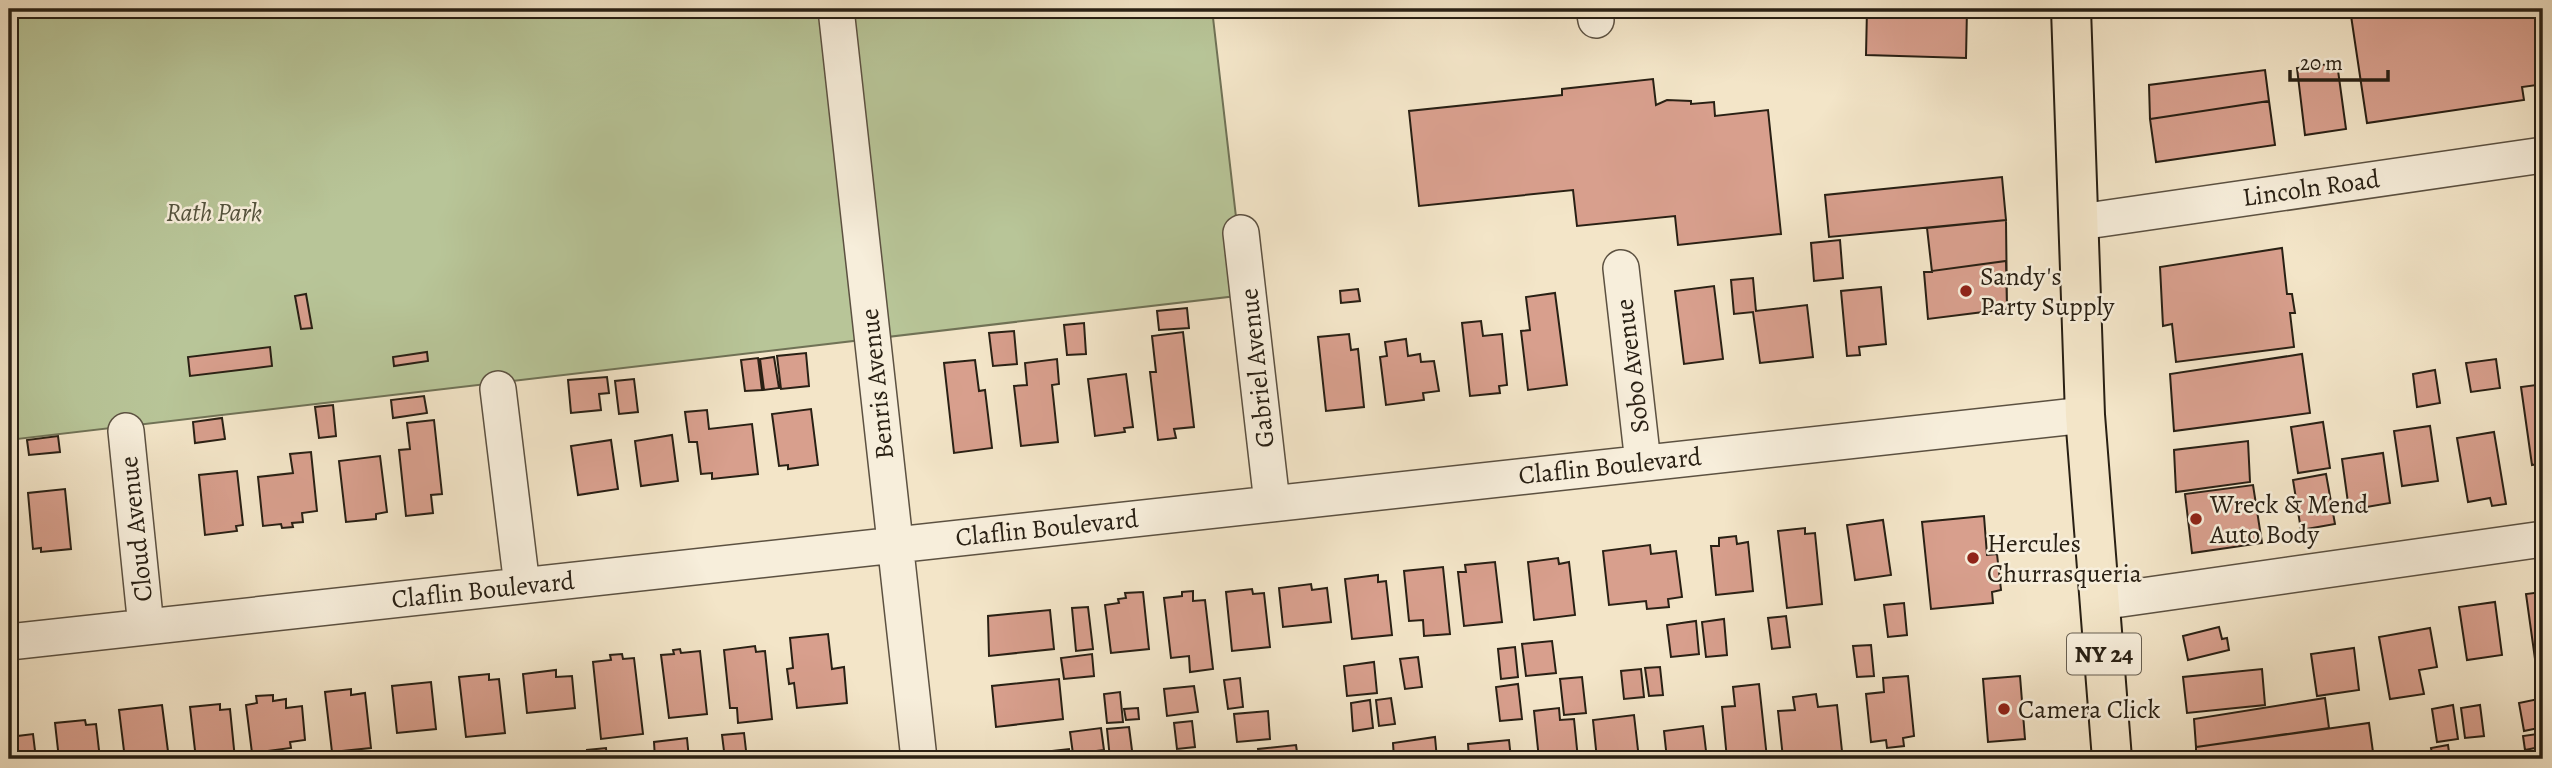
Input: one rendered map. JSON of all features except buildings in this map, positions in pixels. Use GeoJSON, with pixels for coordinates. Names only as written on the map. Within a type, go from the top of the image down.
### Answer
{"type":"FeatureCollection","features":[{"type":"Feature","properties":{"kind":"main road","name":"NY 24"},"geometry":{"type":"LineString","coordinates":[[2071,9],[2085,415],[2112,759]]}},
{"type":"Feature","properties":{"kind":"street","name":"Benris Avenue"},"geometry":{"type":"LineString","coordinates":[[836,9],[919,759]]}},
{"type":"Feature","properties":{"kind":"street","name":"Lincoln Road"},"geometry":{"type":"LineString","coordinates":[[2080,222],[2543,155]]}},
{"type":"Feature","properties":{"kind":"street","name":"Gabriel Avenue"},"geometry":{"type":"LineString","coordinates":[[1241,233],[1272,503]]}},
{"type":"Feature","properties":{"kind":"street","name":"Sobo Avenue"},"geometry":{"type":"LineString","coordinates":[[1621,268],[1643,463]]}},
{"type":"Feature","properties":{"kind":"street"},"geometry":{"type":"LineString","coordinates":[[498,388],[522,586]]}},
{"type":"Feature","properties":{"kind":"street","name":"Claflin Boulevard"},"geometry":{"type":"LineString","coordinates":[[9,642],[2085,415]]}},
{"type":"Feature","properties":{"kind":"street","name":"Cloud Avenue"},"geometry":{"type":"LineString","coordinates":[[126,431],[146,627]]}},
{"type":"Feature","properties":{"kind":"street"},"geometry":{"type":"LineString","coordinates":[[2100,602],[2543,539]]}},
{"type":"Feature","properties":{"kind":"green space","name":"Rath Park"},"geometry":{"type":"Polygon","coordinates":[[[9,9],[1212,9],[1245,295],[9,440],[9,9]]]}},
{"type":"Feature","properties":{"kind":"place","name":"Sandy's Party Supply"},"geometry":{"type":"Point","coordinates":[1966,291]}},
{"type":"Feature","properties":{"kind":"place","name":"Wreck & Mend Auto Body"},"geometry":{"type":"Point","coordinates":[2196,519]}},
{"type":"Feature","properties":{"kind":"place","name":"Hercules Churrasqueria"},"geometry":{"type":"Point","coordinates":[1973,558]}},
{"type":"Feature","properties":{"kind":"place","name":"Camera Click"},"geometry":{"type":"Point","coordinates":[2004,709]}}]}
